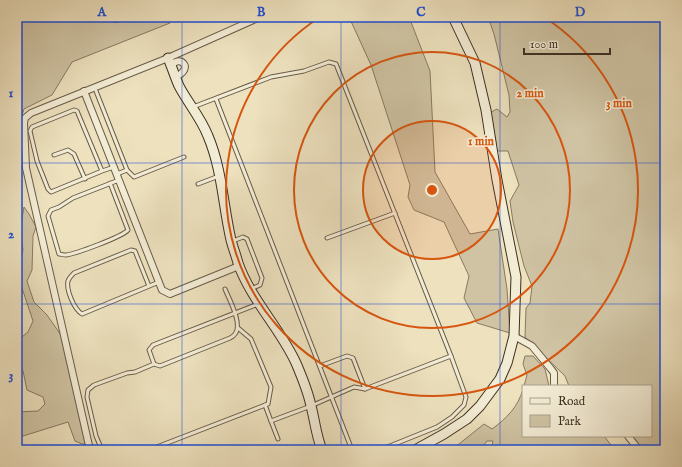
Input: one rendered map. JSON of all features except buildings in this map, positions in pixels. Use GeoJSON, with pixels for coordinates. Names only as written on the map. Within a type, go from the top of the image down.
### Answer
{"type":"FeatureCollection","features":[{"type":"Feature","properties":{"kind":"street"},"geometry":{"type":"LineString","coordinates":[[90,450],[26,168],[25,118],[31,113],[84,92],[170,62],[260,17]]}},
{"type":"Feature","properties":{"kind":"street"},"geometry":{"type":"LineString","coordinates":[[415,450],[467,419],[480,406],[500,379],[512,349],[514,336],[516,277],[497,180],[486,110],[475,63],[462,33],[453,17]]}},
{"type":"Feature","properties":{"kind":"street"},"geometry":{"type":"LineString","coordinates":[[170,62],[174,63],[177,61],[185,65],[185,71],[175,77]]}},
{"type":"Feature","properties":{"kind":"street"},"geometry":{"type":"LineString","coordinates":[[170,62],[179,86],[193,107],[208,136],[220,176],[231,241],[239,266],[250,290],[288,347],[306,388],[316,433],[322,450]]}},
{"type":"Feature","properties":{"kind":"street"},"geometry":{"type":"LineString","coordinates":[[84,92],[162,290],[170,294],[239,266]]}},
{"type":"Feature","properties":{"kind":"street"},"geometry":{"type":"LineString","coordinates":[[17,145],[25,148]]}},
{"type":"Feature","properties":{"kind":"street"},"geometry":{"type":"LineString","coordinates":[[514,336],[532,346],[551,368],[554,373],[554,385]]}},
{"type":"Feature","properties":{"kind":"street"},"geometry":{"type":"LineString","coordinates":[[629,437],[639,450]]}},
{"type":"Feature","properties":{"kind":"lane"},"geometry":{"type":"LineString","coordinates":[[193,107],[271,77],[304,71],[329,62],[336,64],[466,397],[464,405],[452,417],[437,427],[380,450]]}},
{"type":"Feature","properties":{"kind":"lane"},"geometry":{"type":"LineString","coordinates":[[96,91],[127,170],[134,177],[184,157]]}},
{"type":"Feature","properties":{"kind":"lane"},"geometry":{"type":"LineString","coordinates":[[216,99],[352,450]]}},
{"type":"Feature","properties":{"kind":"lane"},"geometry":{"type":"LineString","coordinates":[[102,171],[77,112],[74,110],[32,127],[30,131],[37,161],[48,189],[51,192],[114,167]]}},
{"type":"Feature","properties":{"kind":"lane"},"geometry":{"type":"LineString","coordinates":[[54,155],[68,150],[74,154],[85,178]]}},
{"type":"Feature","properties":{"kind":"lane"},"geometry":{"type":"LineString","coordinates":[[110,184],[128,230],[124,234],[100,244],[66,255],[59,254],[48,216],[51,210],[73,198],[110,184],[127,170]]}},
{"type":"Feature","properties":{"kind":"lane"},"geometry":{"type":"LineString","coordinates":[[198,184],[220,176]]}},
{"type":"Feature","properties":{"kind":"lane"},"geometry":{"type":"LineString","coordinates":[[326,238],[395,213]]}},
{"type":"Feature","properties":{"kind":"lane"},"geometry":{"type":"LineString","coordinates":[[231,241],[243,237],[247,239],[262,278],[260,285],[250,290]]}},
{"type":"Feature","properties":{"kind":"lane"},"geometry":{"type":"LineString","coordinates":[[17,239],[17,251]]}},
{"type":"Feature","properties":{"kind":"lane"},"geometry":{"type":"LineString","coordinates":[[150,286],[135,251],[131,250],[74,273],[68,280],[68,288],[77,310],[82,314],[150,286],[159,282]]}},
{"type":"Feature","properties":{"kind":"lane"},"geometry":{"type":"LineString","coordinates":[[102,450],[94,429],[87,396],[88,390],[94,385],[154,364],[160,366],[230,338],[235,334],[238,328],[238,320],[225,289]]}},
{"type":"Feature","properties":{"kind":"lane"},"geometry":{"type":"LineString","coordinates":[[154,364],[149,350],[153,345],[259,304]]}},
{"type":"Feature","properties":{"kind":"lane"},"geometry":{"type":"LineString","coordinates":[[149,450],[268,404],[271,387],[251,339],[238,328]]}},
{"type":"Feature","properties":{"kind":"lane"},"geometry":{"type":"LineString","coordinates":[[320,366],[347,356],[352,358],[365,389]]}},
{"type":"Feature","properties":{"kind":"lane"},"geometry":{"type":"LineString","coordinates":[[271,421],[354,388],[365,389],[451,356]]}},
{"type":"Feature","properties":{"kind":"lane"},"geometry":{"type":"LineString","coordinates":[[265,405],[278,439]]}},
{"type":"Feature","properties":{"kind":"green space"},"geometry":{"type":"Polygon","coordinates":[[[17,17],[173,17],[170,23],[72,62],[52,95],[24,109],[17,131],[17,17]]]}},
{"type":"Feature","properties":{"kind":"green space"},"geometry":{"type":"Polygon","coordinates":[[[349,17],[409,17],[430,71],[435,172],[470,234],[498,229],[507,289],[510,333],[477,323],[464,298],[469,276],[444,222],[414,210],[408,197],[410,185],[371,65],[349,17]]]}},
{"type":"Feature","properties":{"kind":"green space"},"geometry":{"type":"Polygon","coordinates":[[[488,17],[665,17],[665,450],[643,450],[633,437],[652,437],[652,385],[569,385],[565,376],[525,337],[526,308],[530,303],[532,286],[524,266],[513,222],[510,201],[519,185],[508,151],[497,151],[491,112],[497,109],[507,117],[510,112],[509,95],[494,34],[488,17]]]}},
{"type":"Feature","properties":{"kind":"green space"},"geometry":{"type":"Polygon","coordinates":[[[24,207],[36,227],[33,236],[32,270],[27,281],[34,302],[47,315],[61,335],[86,444],[75,441],[68,422],[23,436],[17,434],[17,412],[38,411],[45,404],[43,397],[27,390],[23,371],[17,362],[17,341],[28,332],[33,321],[21,285],[18,269],[23,250],[20,229],[24,207]]]}},
{"type":"Feature","properties":{"kind":"green space"},"geometry":{"type":"Polygon","coordinates":[[[525,356],[533,356],[545,369],[549,385],[524,385],[527,375],[523,364],[525,356]]]}},
{"type":"Feature","properties":{"kind":"green space"},"geometry":{"type":"Polygon","coordinates":[[[522,392],[522,437],[605,437],[615,450],[491,450],[493,441],[487,441],[480,450],[457,450],[454,448],[484,424],[492,429],[511,412],[522,392]]]}}]}
